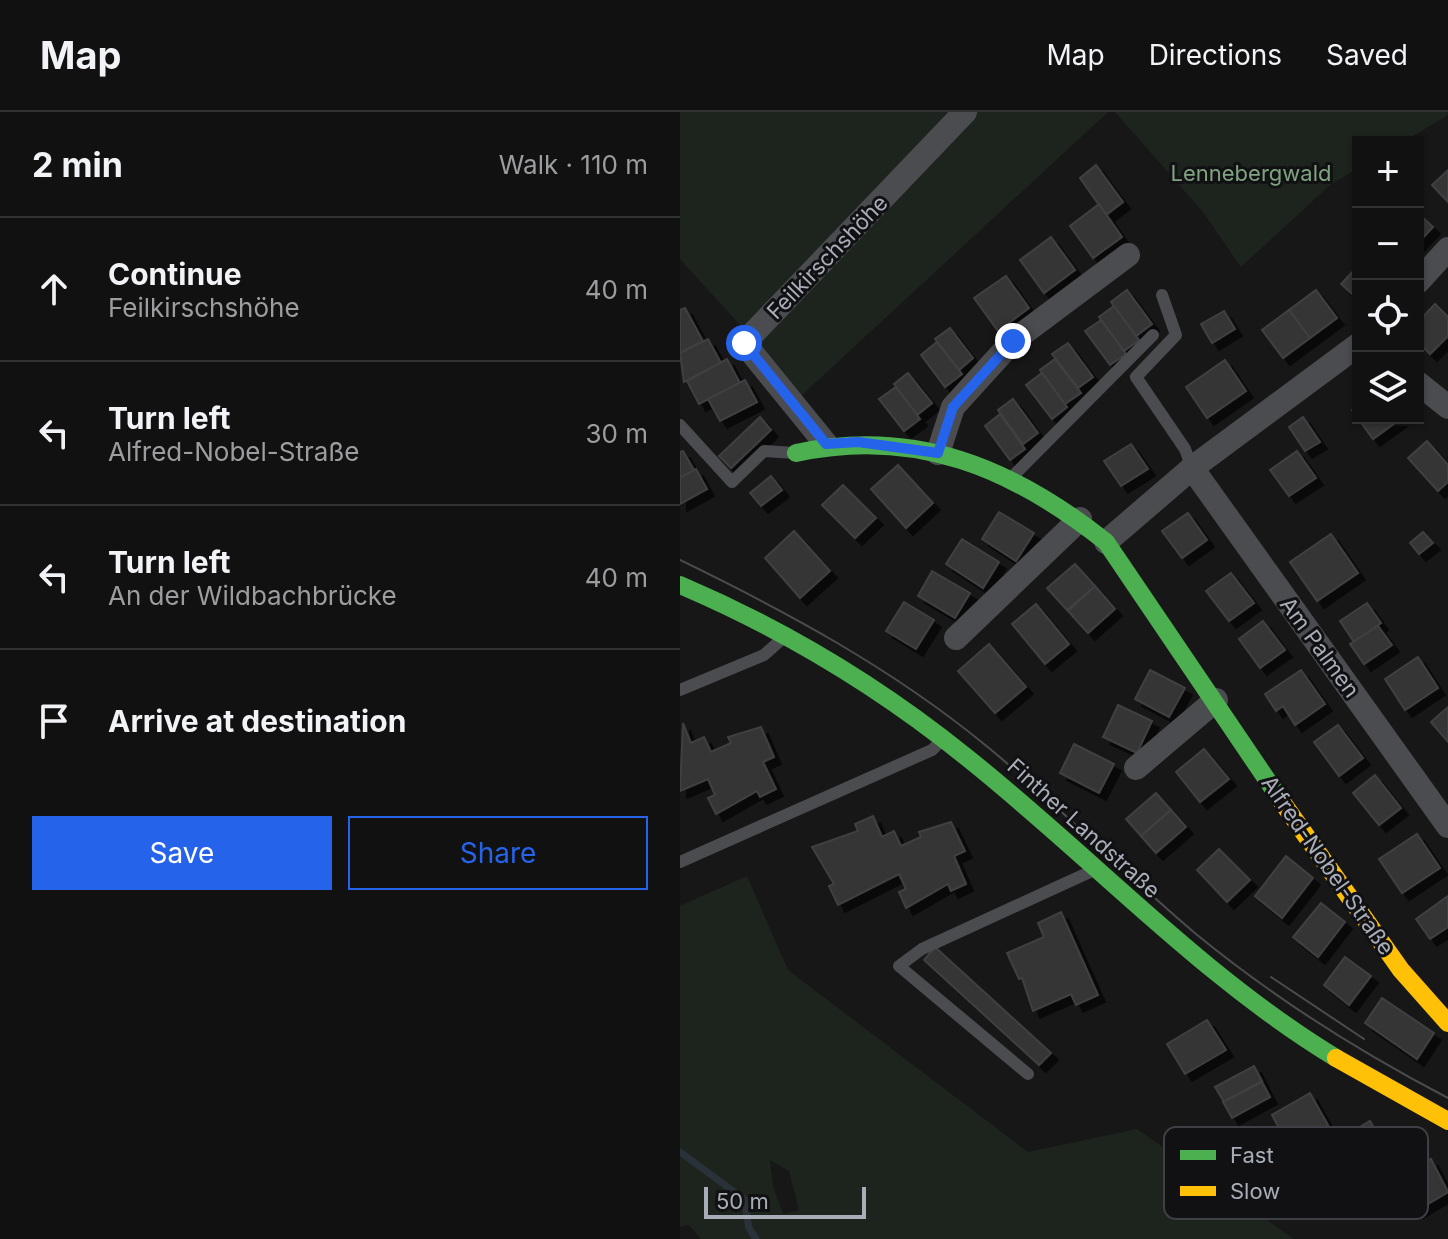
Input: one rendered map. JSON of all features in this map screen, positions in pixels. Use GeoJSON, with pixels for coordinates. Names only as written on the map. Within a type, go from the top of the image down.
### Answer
{"type":"FeatureCollection","features":[{"type":"Feature","properties":{"kind":"street","name":"Feilkirschshöhe"},"geometry":{"type":"LineString","coordinates":[[826,444],[744,343],[965,112]]}},
{"type":"Feature","properties":{"kind":"street"},"geometry":{"type":"LineString","coordinates":[[1420,280],[1448,249]]}},
{"type":"Feature","properties":{"kind":"street"},"geometry":{"type":"LineString","coordinates":[[938,453],[953,407],[1013,341],[1128,255]]}},
{"type":"Feature","properties":{"kind":"street"},"geometry":{"type":"LineString","coordinates":[[1106,542],[1192,468],[1352,349]]}},
{"type":"Feature","properties":{"kind":"street"},"geometry":{"type":"LineString","coordinates":[[1424,388],[1448,407]]}},
{"type":"Feature","properties":{"kind":"street","name":"Alfred-Nobel-Straße"},"geometry":{"type":"LineString","coordinates":[[796,453],[826,444],[858,442],[938,453],[1011,478],[1080,519],[1106,542],[1392,958],[1448,1023]]}},
{"type":"Feature","properties":{"kind":"street","name":"Am Palmen"},"geometry":{"type":"LineString","coordinates":[[1192,468],[1448,826]]}},
{"type":"Feature","properties":{"kind":"street"},"geometry":{"type":"LineString","coordinates":[[956,638],[1080,519]]}},
{"type":"Feature","properties":{"kind":"street","name":"Finther Landstraße"},"geometry":{"type":"LineString","coordinates":[[680,585],[784,635],[882,695],[1001,785],[1193,957],[1278,1022],[1354,1070],[1448,1121]]}},
{"type":"Feature","properties":{"kind":"street"},"geometry":{"type":"LineString","coordinates":[[1136,768],[1216,700]]}},
{"type":"Feature","properties":{"kind":"lane"},"geometry":{"type":"LineString","coordinates":[[1162,295],[1176,335],[1136,377],[1185,449],[1192,468]]}},
{"type":"Feature","properties":{"kind":"lane"},"geometry":{"type":"LineString","coordinates":[[1011,478],[1153,335]]}},
{"type":"Feature","properties":{"kind":"lane"},"geometry":{"type":"LineString","coordinates":[[680,425],[732,482],[764,451],[796,453]]}},
{"type":"Feature","properties":{"kind":"lane"},"geometry":{"type":"LineString","coordinates":[[680,690],[764,655],[784,635]]}},
{"type":"Feature","properties":{"kind":"lane"},"geometry":{"type":"LineString","coordinates":[[680,862],[932,750],[943,739]]}},
{"type":"Feature","properties":{"kind":"lane"},"geometry":{"type":"LineString","coordinates":[[1028,1074],[899,966],[922,949],[1082,878],[1095,869]]}},
{"type":"Feature","properties":{"kind":"green space"},"geometry":{"type":"Polygon","coordinates":[[[680,112],[1108,112],[800,397],[765,354],[759,338],[740,325],[680,259],[680,112]]]}},
{"type":"Feature","properties":{"kind":"green space","name":"Lennebergwald"},"geometry":{"type":"Polygon","coordinates":[[[1115,112],[1447,112],[1448,115],[1413,136],[1352,136],[1352,172],[1330,185],[1241,267],[1203,212],[1115,112]]]}},
{"type":"Feature","properties":{"kind":"green space"},"geometry":{"type":"Polygon","coordinates":[[[747,876],[788,970],[1028,1152],[1137,1129],[1164,1148],[1164,1219],[1265,1219],[1294,1239],[701,1239],[689,1225],[680,1227],[680,906],[747,876]],[[770,1160],[773,1186],[783,1214],[799,1210],[789,1171],[770,1160]]]}},
{"type":"Feature","properties":{"kind":"building"},"geometry":{"type":"Polygon","coordinates":[[[1096,165],[1123,202],[1106,215],[1080,178],[1096,165]]]}},
{"type":"Feature","properties":{"kind":"building"},"geometry":{"type":"Polygon","coordinates":[[[1448,170],[1448,202],[1432,185],[1448,170]]]}},
{"type":"Feature","properties":{"kind":"building"},"geometry":{"type":"Polygon","coordinates":[[[1099,204],[1122,237],[1093,258],[1070,226],[1099,204]]]}},
{"type":"Feature","properties":{"kind":"building"},"geometry":{"type":"Polygon","coordinates":[[[1424,219],[1433,227],[1424,237],[1424,219]]]}},
{"type":"Feature","properties":{"kind":"building"},"geometry":{"type":"Polygon","coordinates":[[[1051,237],[1075,270],[1044,293],[1020,260],[1051,237]]]}},
{"type":"Feature","properties":{"kind":"building"},"geometry":{"type":"Polygon","coordinates":[[[1352,272],[1352,294],[1341,284],[1352,272]]]}},
{"type":"Feature","properties":{"kind":"building"},"geometry":{"type":"Polygon","coordinates":[[[1006,276],[1029,308],[998,331],[974,298],[1006,276]]]}},
{"type":"Feature","properties":{"kind":"building"},"geometry":{"type":"Polygon","coordinates":[[[1127,290],[1152,324],[1136,336],[1111,302],[1127,290]]]}},
{"type":"Feature","properties":{"kind":"building"},"geometry":{"type":"Polygon","coordinates":[[[1316,290],[1337,318],[1310,338],[1289,310],[1316,290]]]}},
{"type":"Feature","properties":{"kind":"building"},"geometry":{"type":"Polygon","coordinates":[[[1435,304],[1448,317],[1448,336],[1430,354],[1424,348],[1424,316],[1435,304]]]}},
{"type":"Feature","properties":{"kind":"building"},"geometry":{"type":"Polygon","coordinates":[[[1114,306],[1139,340],[1124,351],[1099,317],[1114,306]]]}},
{"type":"Feature","properties":{"kind":"building"},"geometry":{"type":"Polygon","coordinates":[[[685,308],[703,341],[680,353],[680,310],[685,308]]]}},
{"type":"Feature","properties":{"kind":"building"},"geometry":{"type":"Polygon","coordinates":[[[1289,310],[1310,338],[1283,358],[1262,330],[1289,310]]]}},
{"type":"Feature","properties":{"kind":"building"},"geometry":{"type":"Polygon","coordinates":[[[1224,311],[1235,329],[1212,343],[1201,324],[1224,311]]]}},
{"type":"Feature","properties":{"kind":"building"},"geometry":{"type":"Polygon","coordinates":[[[1101,320],[1126,354],[1110,365],[1085,331],[1101,320]]]}},
{"type":"Feature","properties":{"kind":"building"},"geometry":{"type":"Polygon","coordinates":[[[950,328],[973,358],[959,370],[935,339],[950,328]]]}},
{"type":"Feature","properties":{"kind":"building"},"geometry":{"type":"Polygon","coordinates":[[[708,339],[721,363],[684,382],[680,353],[708,339]]]}},
{"type":"Feature","properties":{"kind":"building"},"geometry":{"type":"Polygon","coordinates":[[[937,342],[962,374],[945,387],[921,355],[937,342]]]}},
{"type":"Feature","properties":{"kind":"building"},"geometry":{"type":"Polygon","coordinates":[[[1068,343],[1093,377],[1078,388],[1052,354],[1068,343]]]}},
{"type":"Feature","properties":{"kind":"building"},"geometry":{"type":"Polygon","coordinates":[[[727,359],[740,383],[699,404],[687,381],[727,359]]]}},
{"type":"Feature","properties":{"kind":"building"},"geometry":{"type":"Polygon","coordinates":[[[1055,359],[1081,393],[1065,404],[1040,370],[1055,359]]]}},
{"type":"Feature","properties":{"kind":"building"},"geometry":{"type":"Polygon","coordinates":[[[1225,360],[1246,391],[1207,418],[1186,387],[1225,360]]]}},
{"type":"Feature","properties":{"kind":"building"},"geometry":{"type":"Polygon","coordinates":[[[908,373],[932,403],[917,415],[894,384],[908,373]]]}},
{"type":"Feature","properties":{"kind":"building"},"geometry":{"type":"Polygon","coordinates":[[[1042,373],[1067,407],[1052,419],[1026,385],[1042,373]]]}},
{"type":"Feature","properties":{"kind":"building"},"geometry":{"type":"Polygon","coordinates":[[[745,380],[757,402],[720,421],[708,399],[745,380]]]}},
{"type":"Feature","properties":{"kind":"building"},"geometry":{"type":"Polygon","coordinates":[[[896,387],[920,419],[904,431],[879,399],[896,387]]]}},
{"type":"Feature","properties":{"kind":"building"},"geometry":{"type":"Polygon","coordinates":[[[1013,399],[1038,433],[1023,444],[998,410],[1013,399]]]}},
{"type":"Feature","properties":{"kind":"building"},"geometry":{"type":"Polygon","coordinates":[[[1000,414],[1025,449],[1010,460],[985,426],[1000,414]]]}},
{"type":"Feature","properties":{"kind":"building"},"geometry":{"type":"Polygon","coordinates":[[[760,417],[771,430],[731,468],[719,456],[760,417]]]}},
{"type":"Feature","properties":{"kind":"building"},"geometry":{"type":"Polygon","coordinates":[[[1303,417],[1320,442],[1305,451],[1289,427],[1303,417]]]}},
{"type":"Feature","properties":{"kind":"building"},"geometry":{"type":"Polygon","coordinates":[[[1362,424],[1394,424],[1373,439],[1362,424]]]}},
{"type":"Feature","properties":{"kind":"building"},"geometry":{"type":"Polygon","coordinates":[[[1427,441],[1448,465],[1448,482],[1438,491],[1408,458],[1427,441]]]}},
{"type":"Feature","properties":{"kind":"building"},"geometry":{"type":"Polygon","coordinates":[[[1131,444],[1148,469],[1121,486],[1104,461],[1131,444]]]}},
{"type":"Feature","properties":{"kind":"building"},"geometry":{"type":"Polygon","coordinates":[[[683,451],[694,470],[680,478],[680,452],[683,451]]]}},
{"type":"Feature","properties":{"kind":"building"},"geometry":{"type":"Polygon","coordinates":[[[1297,451],[1316,478],[1289,496],[1270,470],[1297,451]]]}},
{"type":"Feature","properties":{"kind":"building"},"geometry":{"type":"Polygon","coordinates":[[[898,465],[933,503],[906,528],[871,489],[898,465]]]}},
{"type":"Feature","properties":{"kind":"building"},"geometry":{"type":"Polygon","coordinates":[[[696,469],[707,489],[680,504],[680,478],[696,469]]]}},
{"type":"Feature","properties":{"kind":"building"},"geometry":{"type":"Polygon","coordinates":[[[771,476],[782,490],[761,506],[750,493],[771,476]]]}},
{"type":"Feature","properties":{"kind":"building"},"geometry":{"type":"Polygon","coordinates":[[[843,485],[876,518],[855,538],[822,505],[843,485]]]}},
{"type":"Feature","properties":{"kind":"building"},"geometry":{"type":"Polygon","coordinates":[[[999,512],[1034,533],[1016,561],[982,539],[999,512]]]}},
{"type":"Feature","properties":{"kind":"building"},"geometry":{"type":"Polygon","coordinates":[[[1188,513],[1207,540],[1182,558],[1162,531],[1188,513]]]}},
{"type":"Feature","properties":{"kind":"building"},"geometry":{"type":"Polygon","coordinates":[[[794,531],[830,571],[800,598],[765,558],[794,531]]]}},
{"type":"Feature","properties":{"kind":"building"},"geometry":{"type":"Polygon","coordinates":[[[1423,532],[1433,543],[1419,554],[1410,543],[1423,532]]]}},
{"type":"Feature","properties":{"kind":"building"},"geometry":{"type":"Polygon","coordinates":[[[1331,534],[1358,573],[1317,601],[1290,562],[1331,534]]]}},
{"type":"Feature","properties":{"kind":"building"},"geometry":{"type":"Polygon","coordinates":[[[962,539],[999,562],[983,588],[946,564],[962,539]]]}},
{"type":"Feature","properties":{"kind":"building"},"geometry":{"type":"Polygon","coordinates":[[[1075,564],[1095,586],[1067,610],[1047,588],[1075,564]]]}},
{"type":"Feature","properties":{"kind":"building"},"geometry":{"type":"Polygon","coordinates":[[[932,571],[970,593],[955,618],[918,596],[932,571]]]}},
{"type":"Feature","properties":{"kind":"building"},"geometry":{"type":"Polygon","coordinates":[[[1231,573],[1254,603],[1229,621],[1206,591],[1231,573]]]}},
{"type":"Feature","properties":{"kind":"building"},"geometry":{"type":"Polygon","coordinates":[[[1095,586],[1115,609],[1088,633],[1068,611],[1095,586]]]}},
{"type":"Feature","properties":{"kind":"building"},"geometry":{"type":"Polygon","coordinates":[[[904,602],[934,620],[916,649],[886,631],[904,602]]]}},
{"type":"Feature","properties":{"kind":"building"},"geometry":{"type":"Polygon","coordinates":[[[1367,603],[1381,623],[1354,642],[1340,621],[1367,603]]]}},
{"type":"Feature","properties":{"kind":"building"},"geometry":{"type":"Polygon","coordinates":[[[1036,604],[1069,644],[1045,664],[1012,624],[1036,604]]]}},
{"type":"Feature","properties":{"kind":"building"},"geometry":{"type":"Polygon","coordinates":[[[1263,621],[1285,650],[1260,668],[1239,639],[1263,621]]]}},
{"type":"Feature","properties":{"kind":"building"},"geometry":{"type":"Polygon","coordinates":[[[1378,626],[1392,645],[1364,664],[1350,644],[1378,626]]]}},
{"type":"Feature","properties":{"kind":"building"},"geometry":{"type":"Polygon","coordinates":[[[989,644],[1026,687],[995,713],[958,671],[989,644]]]}},
{"type":"Feature","properties":{"kind":"building"},"geometry":{"type":"Polygon","coordinates":[[[1418,657],[1438,688],[1405,710],[1385,679],[1418,657]]]}},
{"type":"Feature","properties":{"kind":"building"},"geometry":{"type":"Polygon","coordinates":[[[1150,670],[1185,688],[1169,717],[1135,699],[1150,670]]]}},
{"type":"Feature","properties":{"kind":"building"},"geometry":{"type":"Polygon","coordinates":[[[1301,670],[1325,704],[1295,725],[1283,706],[1276,711],[1265,694],[1301,670]]]}},
{"type":"Feature","properties":{"kind":"building"},"geometry":{"type":"Polygon","coordinates":[[[1118,705],[1152,721],[1137,753],[1103,737],[1118,705]]]}},
{"type":"Feature","properties":{"kind":"building"},"geometry":{"type":"Polygon","coordinates":[[[1448,707],[1448,742],[1431,722],[1448,707]]]}},
{"type":"Feature","properties":{"kind":"building"},"geometry":{"type":"Polygon","coordinates":[[[683,723],[691,743],[704,737],[711,752],[731,743],[728,737],[761,727],[774,757],[763,762],[776,789],[760,797],[757,791],[716,814],[708,798],[715,795],[708,779],[680,791],[683,723]]]}},
{"type":"Feature","properties":{"kind":"building"},"geometry":{"type":"Polygon","coordinates":[[[1338,725],[1363,758],[1339,776],[1314,742],[1338,725]]]}},
{"type":"Feature","properties":{"kind":"building"},"geometry":{"type":"Polygon","coordinates":[[[1074,744],[1114,764],[1099,793],[1060,773],[1074,744]]]}},
{"type":"Feature","properties":{"kind":"building"},"geometry":{"type":"Polygon","coordinates":[[[1204,749],[1229,779],[1200,802],[1176,772],[1204,749]]]}},
{"type":"Feature","properties":{"kind":"building"},"geometry":{"type":"Polygon","coordinates":[[[1375,775],[1401,808],[1379,825],[1353,793],[1375,775]]]}},
{"type":"Feature","properties":{"kind":"building"},"geometry":{"type":"Polygon","coordinates":[[[1156,793],[1171,810],[1141,836],[1126,819],[1156,793]]]}},
{"type":"Feature","properties":{"kind":"building"},"geometry":{"type":"Polygon","coordinates":[[[1171,810],[1186,827],[1156,853],[1141,836],[1171,810]]]}},
{"type":"Feature","properties":{"kind":"building"},"geometry":{"type":"Polygon","coordinates":[[[873,816],[882,837],[894,831],[901,846],[921,837],[919,832],[951,822],[965,851],[954,856],[966,884],[951,891],[948,884],[906,908],[899,892],[906,889],[899,874],[838,905],[829,886],[834,884],[812,847],[858,831],[855,824],[873,816]]]}},
{"type":"Feature","properties":{"kind":"building"},"geometry":{"type":"Polygon","coordinates":[[[1417,834],[1440,868],[1402,893],[1379,859],[1417,834]]]}},
{"type":"Feature","properties":{"kind":"building"},"geometry":{"type":"Polygon","coordinates":[[[1219,849],[1250,880],[1227,902],[1197,870],[1219,849]]]}},
{"type":"Feature","properties":{"kind":"building"},"geometry":{"type":"Polygon","coordinates":[[[1286,856],[1313,878],[1282,918],[1255,896],[1286,856]]]}},
{"type":"Feature","properties":{"kind":"building"},"geometry":{"type":"Polygon","coordinates":[[[1448,896],[1448,927],[1430,939],[1416,919],[1448,896]]]}},
{"type":"Feature","properties":{"kind":"building"},"geometry":{"type":"Polygon","coordinates":[[[1321,903],[1345,922],[1318,957],[1293,937],[1321,903]]]}},
{"type":"Feature","properties":{"kind":"building"},"geometry":{"type":"Polygon","coordinates":[[[1061,912],[1098,995],[1076,1005],[1071,994],[1033,1011],[1022,978],[1019,979],[1007,953],[1044,937],[1038,923],[1061,912]]]}},
{"type":"Feature","properties":{"kind":"building"},"geometry":{"type":"Polygon","coordinates":[[[935,947],[1051,1053],[1039,1065],[924,960],[935,947]]]}},
{"type":"Feature","properties":{"kind":"building"},"geometry":{"type":"Polygon","coordinates":[[[1345,957],[1371,976],[1349,1005],[1324,985],[1345,957]]]}},
{"type":"Feature","properties":{"kind":"building"},"geometry":{"type":"Polygon","coordinates":[[[1382,998],[1434,1033],[1417,1059],[1365,1023],[1382,998]]]}},
{"type":"Feature","properties":{"kind":"building"},"geometry":{"type":"Polygon","coordinates":[[[1207,1020],[1226,1050],[1185,1074],[1167,1044],[1207,1020]]]}},
{"type":"Feature","properties":{"kind":"building"},"geometry":{"type":"Polygon","coordinates":[[[1254,1066],[1262,1081],[1224,1102],[1215,1087],[1254,1066]]]}},
{"type":"Feature","properties":{"kind":"building"},"geometry":{"type":"Polygon","coordinates":[[[1262,1082],[1270,1097],[1232,1118],[1223,1102],[1262,1082]]]}},
{"type":"Feature","properties":{"kind":"building"},"geometry":{"type":"Polygon","coordinates":[[[1310,1093],[1328,1125],[1278,1127],[1272,1115],[1310,1093]]]}},
{"type":"Feature","properties":{"kind":"building"},"geometry":{"type":"Polygon","coordinates":[[[1370,1121],[1373,1127],[1360,1127],[1370,1121]]]}},
{"type":"Feature","properties":{"kind":"building"},"geometry":{"type":"Polygon","coordinates":[[[1431,1159],[1448,1192],[1428,1204],[1428,1161],[1431,1159]]]}},
{"type":"Feature","properties":{"kind":"waterway"},"geometry":{"type":"LineString","coordinates":[[680,1152],[744,1199],[749,1228],[756,1239]]}},
{"type":"Feature","properties":{"kind":"tram line"},"geometry":{"type":"LineString","coordinates":[[680,560],[799,621],[912,690],[984,744],[1169,911],[1256,980],[1382,1062],[1448,1098]]}},
{"type":"Feature","properties":{"kind":"tram line"},"geometry":{"type":"LineString","coordinates":[[1271,977],[1364,1039]]}},
{"type":"Feature","properties":{"kind":"traffic: fast"},"geometry":{"type":"LineString","coordinates":[[796,453],[840,446],[922,450],[998,474],[1071,516],[1106,542],[1280,799]]}},
{"type":"Feature","properties":{"kind":"traffic: fast"},"geometry":{"type":"LineString","coordinates":[[680,585],[792,640],[864,683],[932,730],[1011,794],[1191,952],[1286,1025],[1336,1058]]}},
{"type":"Feature","properties":{"kind":"traffic: slow"},"geometry":{"type":"LineString","coordinates":[[1280,799],[1401,970],[1448,1023]]}},
{"type":"Feature","properties":{"kind":"traffic: slow"},"geometry":{"type":"LineString","coordinates":[[1336,1058],[1448,1121]]}},
{"type":"Feature","properties":{"kind":"route"},"geometry":{"type":"LineString","coordinates":[[744,343],[826,444],[858,442],[938,453],[953,407],[1013,341]]}}]}
